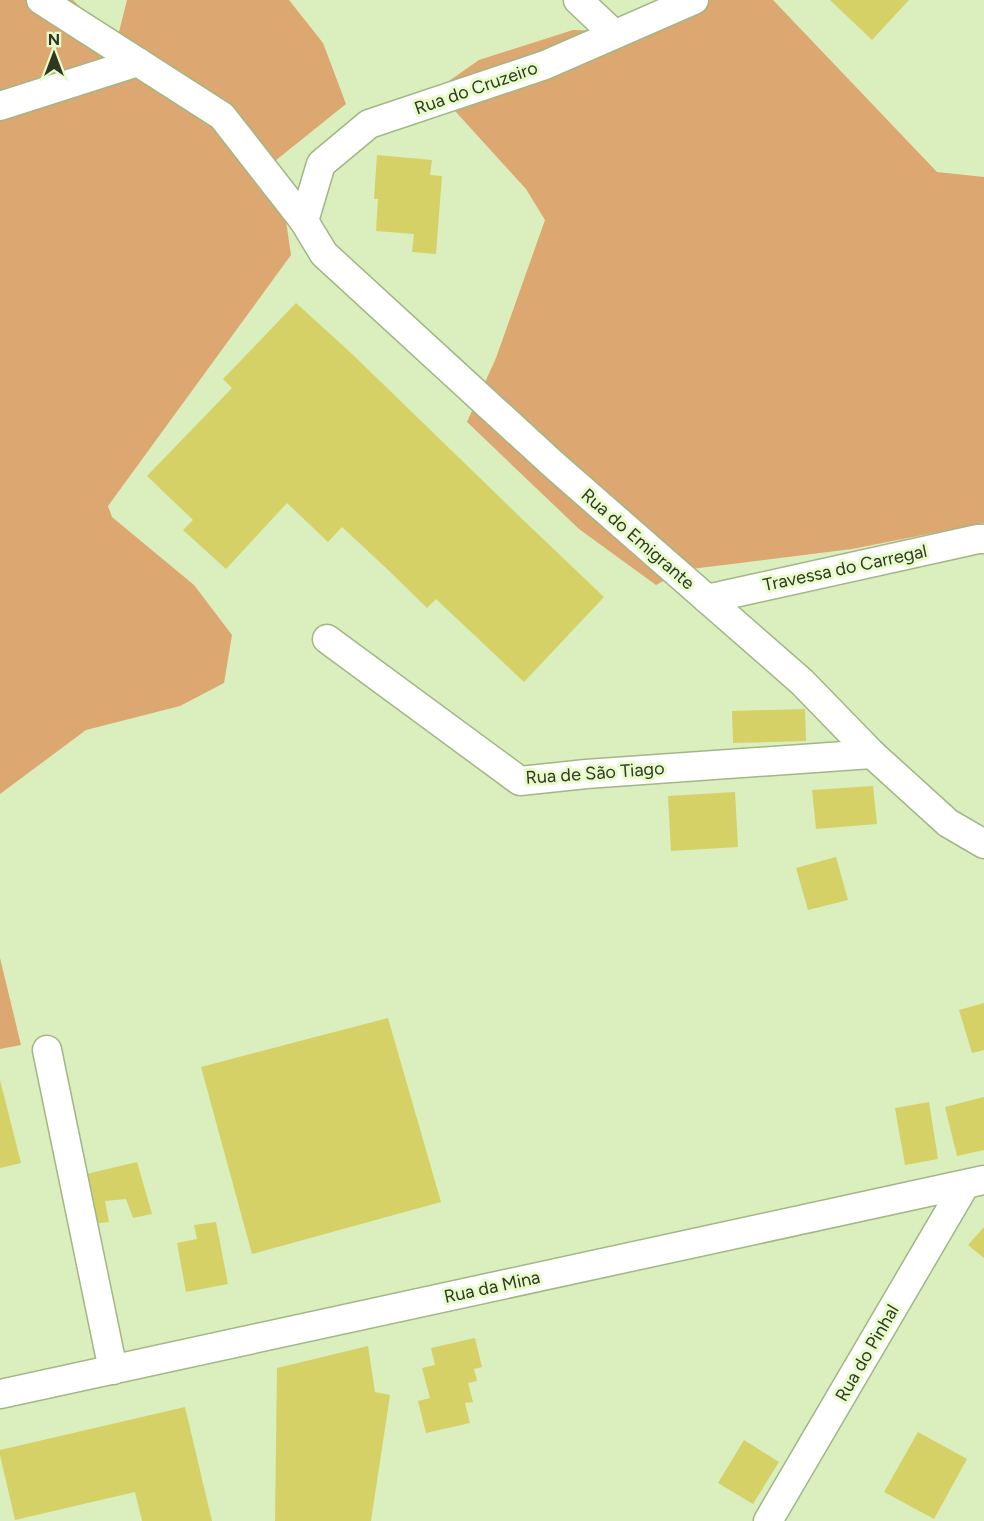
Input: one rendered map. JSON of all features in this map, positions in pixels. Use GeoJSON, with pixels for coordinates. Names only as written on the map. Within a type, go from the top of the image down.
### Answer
{"type":"FeatureCollection","features":[{"type":"Feature","properties":{"kind":"street","name":"Rua do Emigrante"},"geometry":{"type":"LineString","coordinates":[[41,0],[222,116],[304,221],[324,254],[554,465],[802,682],[872,754],[948,823],[984,844]]}},
{"type":"Feature","properties":{"kind":"street"},"geometry":{"type":"LineString","coordinates":[[578,0],[614,34]]}},
{"type":"Feature","properties":{"kind":"street","name":"Rua do Cruzeiro"},"geometry":{"type":"LineString","coordinates":[[304,221],[321,164],[369,124],[545,65],[694,0]]}},
{"type":"Feature","properties":{"kind":"street"},"geometry":{"type":"LineString","coordinates":[[0,106],[138,62]]}},
{"type":"Feature","properties":{"kind":"street","name":"Travessa do Carregal"},"geometry":{"type":"LineString","coordinates":[[707,599],[984,539]]}},
{"type":"Feature","properties":{"kind":"street","name":"Rua de São Tiago"},"geometry":{"type":"LineString","coordinates":[[327,639],[520,781],[598,773],[872,754]]}},
{"type":"Feature","properties":{"kind":"street"},"geometry":{"type":"LineString","coordinates":[[47,1050],[113,1370]]}},
{"type":"Feature","properties":{"kind":"street","name":"Rua da Mina"},"geometry":{"type":"LineString","coordinates":[[0,1394],[974,1182]]}},
{"type":"Feature","properties":{"kind":"street","name":"Rua do Pinhal"},"geometry":{"type":"LineString","coordinates":[[768,1521],[974,1182]]}},
{"type":"Feature","properties":{"kind":"shaded area"},"geometry":{"type":"Polygon","coordinates":[[[0,0],[73,0],[116,44],[127,0],[289,0],[323,43],[346,104],[255,177],[286,221],[291,255],[108,506],[112,517],[194,585],[232,635],[224,683],[180,706],[86,730],[0,794],[0,0]]]}},
{"type":"Feature","properties":{"kind":"shaded area"},"geometry":{"type":"Polygon","coordinates":[[[706,0],[773,0],[937,172],[984,177],[984,523],[852,549],[683,570],[656,585],[579,529],[467,422],[496,358],[545,220],[526,189],[436,90],[479,60],[573,30],[652,32],[706,0]]]}},
{"type":"Feature","properties":{"kind":"shaded area"},"geometry":{"type":"Polygon","coordinates":[[[0,958],[21,1045],[0,1049],[0,958]]]}},
{"type":"Feature","properties":{"kind":"building"},"geometry":{"type":"Polygon","coordinates":[[[830,0],[909,0],[872,40],[830,0]]]}},
{"type":"Feature","properties":{"kind":"building"},"geometry":{"type":"Polygon","coordinates":[[[377,155],[432,160],[430,175],[442,176],[436,254],[412,252],[414,234],[376,231],[378,199],[374,199],[377,155]]]}},
{"type":"Feature","properties":{"kind":"building"},"geometry":{"type":"Polygon","coordinates":[[[296,303],[350,352],[604,597],[524,682],[436,599],[427,608],[342,527],[328,542],[287,503],[226,569],[183,530],[193,520],[147,476],[232,388],[223,379],[296,303]]]}},
{"type":"Feature","properties":{"kind":"building"},"geometry":{"type":"Polygon","coordinates":[[[805,709],[806,741],[733,743],[732,711],[805,709]]]}},
{"type":"Feature","properties":{"kind":"building"},"geometry":{"type":"Polygon","coordinates":[[[873,786],[877,824],[816,829],[812,790],[873,786]]]}},
{"type":"Feature","properties":{"kind":"building"},"geometry":{"type":"Polygon","coordinates":[[[735,792],[738,847],[671,851],[668,796],[735,792]]]}},
{"type":"Feature","properties":{"kind":"building"},"geometry":{"type":"Polygon","coordinates":[[[836,857],[848,900],[808,910],[796,868],[836,857]]]}},
{"type":"Feature","properties":{"kind":"building"},"geometry":{"type":"Polygon","coordinates":[[[984,1003],[984,1050],[972,1053],[959,1010],[984,1003]]]}},
{"type":"Feature","properties":{"kind":"building"},"geometry":{"type":"Polygon","coordinates":[[[388,1018],[441,1202],[252,1254],[201,1067],[388,1018]]]}},
{"type":"Feature","properties":{"kind":"building"},"geometry":{"type":"Polygon","coordinates":[[[0,1080],[21,1163],[0,1168],[0,1080]]]}},
{"type":"Feature","properties":{"kind":"building"},"geometry":{"type":"Polygon","coordinates":[[[984,1097],[984,1150],[957,1156],[945,1107],[984,1097]]]}},
{"type":"Feature","properties":{"kind":"building"},"geometry":{"type":"Polygon","coordinates":[[[929,1102],[938,1159],[905,1165],[895,1108],[929,1102]]]}},
{"type":"Feature","properties":{"kind":"building"},"geometry":{"type":"Polygon","coordinates":[[[137,1162],[152,1214],[133,1218],[126,1199],[105,1201],[109,1222],[91,1224],[82,1175],[137,1162]]]}},
{"type":"Feature","properties":{"kind":"building"},"geometry":{"type":"Polygon","coordinates":[[[216,1222],[228,1284],[186,1292],[177,1243],[197,1239],[194,1225],[216,1222]]]}},
{"type":"Feature","properties":{"kind":"building"},"geometry":{"type":"Polygon","coordinates":[[[984,1227],[984,1258],[968,1245],[984,1227]]]}},
{"type":"Feature","properties":{"kind":"building"},"geometry":{"type":"Polygon","coordinates":[[[475,1338],[482,1367],[474,1369],[477,1381],[468,1383],[473,1402],[465,1403],[470,1423],[426,1433],[418,1401],[430,1398],[422,1368],[435,1365],[431,1348],[475,1338]]]}},
{"type":"Feature","properties":{"kind":"building"},"geometry":{"type":"Polygon","coordinates":[[[368,1346],[375,1392],[390,1395],[371,1521],[275,1521],[277,1368],[368,1346]]]}},
{"type":"Feature","properties":{"kind":"building"},"geometry":{"type":"Polygon","coordinates":[[[185,1407],[212,1521],[142,1521],[135,1492],[15,1520],[0,1450],[185,1407]]]}},
{"type":"Feature","properties":{"kind":"building"},"geometry":{"type":"Polygon","coordinates":[[[918,1432],[967,1459],[934,1519],[884,1492],[918,1432]]]}},
{"type":"Feature","properties":{"kind":"building"},"geometry":{"type":"Polygon","coordinates":[[[744,1440],[779,1462],[753,1504],[718,1483],[744,1440]]]}}]}
